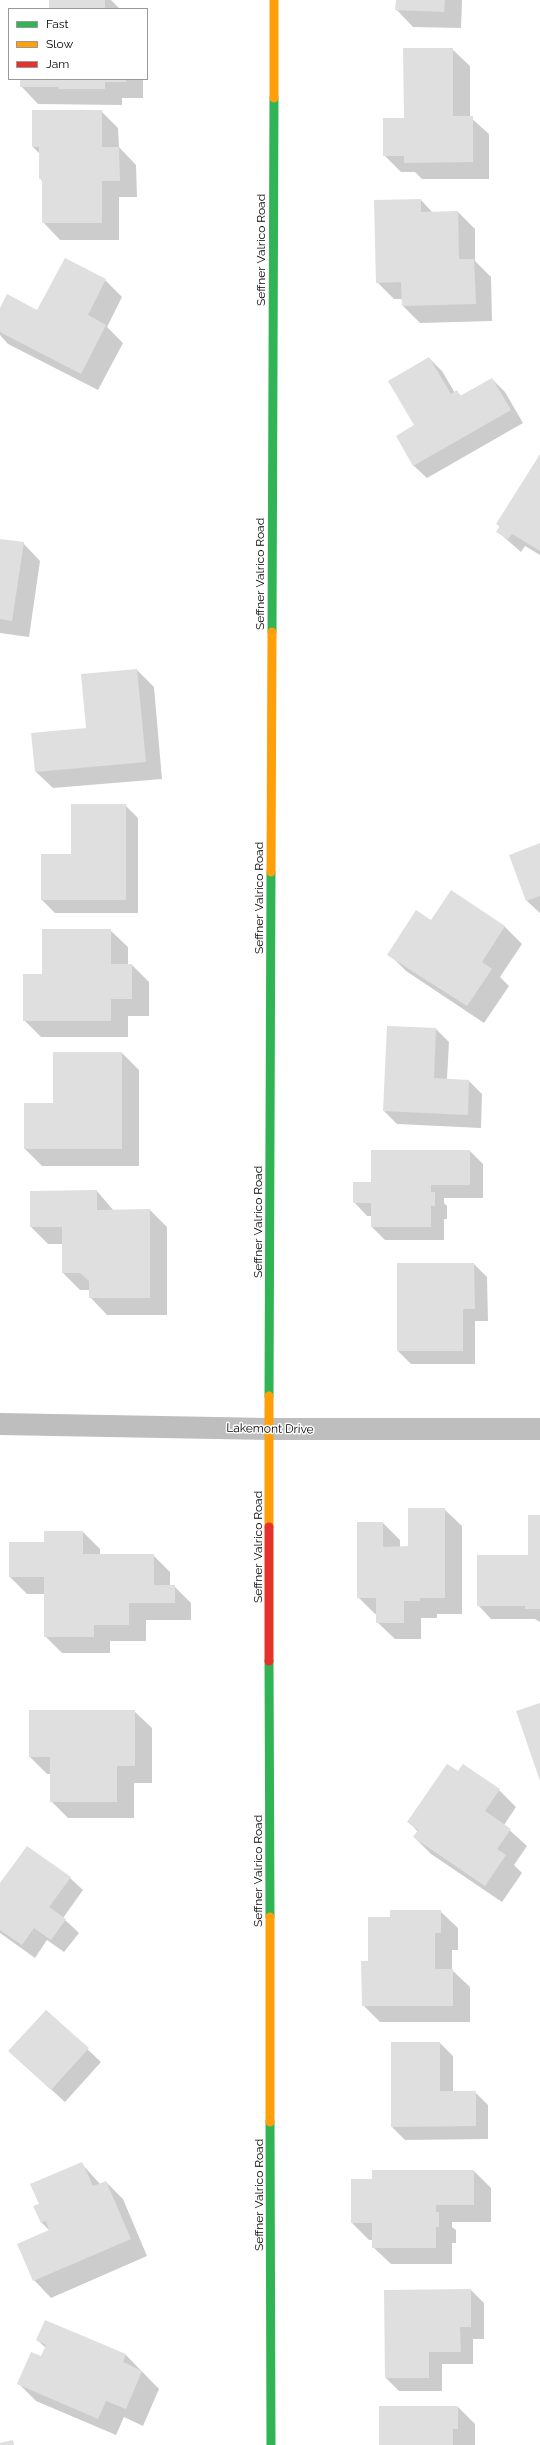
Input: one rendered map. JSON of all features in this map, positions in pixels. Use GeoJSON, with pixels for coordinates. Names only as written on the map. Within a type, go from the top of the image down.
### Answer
{"type":"FeatureCollection","features":[{"type":"Feature","properties":{"kind":"street","name":"Seffner Valrico Road"},"geometry":{"type":"LineString","coordinates":[[271,2445],[269,1429],[274,0]]}},
{"type":"Feature","properties":{"kind":"street","name":"Lakemont Drive"},"geometry":{"type":"LineString","coordinates":[[0,1424],[269,1429],[540,1429]]}},
{"type":"Feature","properties":{"kind":"building"},"geometry":{"type":"Polygon","coordinates":[[[49,0],[105,0],[105,8],[49,8],[49,0]]]}},
{"type":"Feature","properties":{"kind":"building"},"geometry":{"type":"Polygon","coordinates":[[[396,0],[445,0],[444,12],[395,10],[396,0]]]}},
{"type":"Feature","properties":{"kind":"building"},"geometry":{"type":"Polygon","coordinates":[[[403,48],[453,48],[453,116],[473,116],[473,162],[404,163],[404,156],[383,156],[383,118],[404,118],[403,48]]]}},
{"type":"Feature","properties":{"kind":"building"},"geometry":{"type":"Polygon","coordinates":[[[20,80],[126,80],[126,82],[105,82],[105,89],[20,87],[20,80]]]}},
{"type":"Feature","properties":{"kind":"building"},"geometry":{"type":"Polygon","coordinates":[[[32,110],[102,110],[102,147],[119,147],[120,181],[102,181],[102,223],[42,223],[42,179],[39,179],[39,147],[32,147],[32,110]]]}},
{"type":"Feature","properties":{"kind":"building"},"geometry":{"type":"Polygon","coordinates":[[[421,199],[421,212],[458,211],[459,259],[474,259],[476,304],[402,306],[401,282],[376,283],[374,200],[421,199]]]}},
{"type":"Feature","properties":{"kind":"building"},"geometry":{"type":"Polygon","coordinates":[[[65,258],[106,279],[88,315],[106,325],[81,374],[0,332],[0,308],[7,294],[37,310],[65,258]]]}},
{"type":"Feature","properties":{"kind":"building"},"geometry":{"type":"Polygon","coordinates":[[[429,357],[451,394],[457,390],[460,396],[492,378],[511,410],[413,466],[396,436],[414,425],[388,381],[429,357]]]}},
{"type":"Feature","properties":{"kind":"building"},"geometry":{"type":"Polygon","coordinates":[[[540,454],[540,551],[512,534],[508,539],[496,532],[500,526],[496,524],[540,454]]]}},
{"type":"Feature","properties":{"kind":"building"},"geometry":{"type":"Polygon","coordinates":[[[0,539],[24,542],[12,621],[0,619],[0,539]]]}},
{"type":"Feature","properties":{"kind":"building"},"geometry":{"type":"Polygon","coordinates":[[[137,669],[146,762],[35,772],[31,733],[86,728],[81,674],[137,669]]]}},
{"type":"Feature","properties":{"kind":"building"},"geometry":{"type":"Polygon","coordinates":[[[71,804],[126,804],[126,900],[41,900],[41,854],[71,854],[71,804]]]}},
{"type":"Feature","properties":{"kind":"building"},"geometry":{"type":"Polygon","coordinates":[[[540,843],[540,896],[526,901],[509,855],[540,843]]]}},
{"type":"Feature","properties":{"kind":"building"},"geometry":{"type":"Polygon","coordinates":[[[451,890],[505,926],[482,962],[492,969],[467,1006],[387,955],[416,910],[431,920],[451,890]]]}},
{"type":"Feature","properties":{"kind":"building"},"geometry":{"type":"Polygon","coordinates":[[[42,929],[111,929],[111,964],[132,964],[132,999],[111,999],[111,1021],[23,1021],[23,974],[42,974],[42,929]]]}},
{"type":"Feature","properties":{"kind":"building"},"geometry":{"type":"Polygon","coordinates":[[[387,1026],[436,1028],[434,1078],[469,1080],[468,1115],[383,1111],[387,1026]]]}},
{"type":"Feature","properties":{"kind":"building"},"geometry":{"type":"Polygon","coordinates":[[[53,1052],[122,1052],[122,1149],[24,1149],[24,1103],[53,1103],[53,1052]]]}},
{"type":"Feature","properties":{"kind":"building"},"geometry":{"type":"Polygon","coordinates":[[[371,1150],[470,1150],[470,1185],[431,1185],[431,1192],[435,1192],[435,1206],[431,1206],[431,1227],[371,1227],[371,1203],[353,1203],[353,1182],[371,1182],[371,1150]]]}},
{"type":"Feature","properties":{"kind":"building"},"geometry":{"type":"Polygon","coordinates":[[[97,1190],[97,1210],[150,1209],[150,1298],[89,1298],[89,1281],[80,1273],[62,1273],[62,1227],[30,1227],[30,1191],[97,1190]]]}},
{"type":"Feature","properties":{"kind":"building"},"geometry":{"type":"Polygon","coordinates":[[[397,1263],[474,1263],[475,1309],[463,1309],[463,1351],[397,1351],[397,1263]]]}},
{"type":"Feature","properties":{"kind":"building"},"geometry":{"type":"Polygon","coordinates":[[[408,1508],[445,1508],[445,1598],[420,1598],[420,1601],[404,1601],[404,1623],[376,1623],[376,1598],[357,1598],[357,1522],[383,1522],[383,1547],[408,1546],[408,1508]]]}},
{"type":"Feature","properties":{"kind":"building"},"geometry":{"type":"Polygon","coordinates":[[[528,1515],[540,1515],[540,1609],[525,1609],[525,1606],[477,1606],[477,1555],[528,1555],[528,1515]]]}},
{"type":"Feature","properties":{"kind":"building"},"geometry":{"type":"Polygon","coordinates":[[[44,1531],[83,1531],[83,1554],[154,1554],[154,1585],[175,1585],[175,1603],[129,1603],[129,1625],[94,1625],[94,1637],[44,1637],[44,1577],[9,1577],[9,1542],[44,1542],[44,1531]]]}},
{"type":"Feature","properties":{"kind":"building"},"geometry":{"type":"Polygon","coordinates":[[[540,1703],[540,1781],[516,1711],[540,1703]]]}},
{"type":"Feature","properties":{"kind":"building"},"geometry":{"type":"Polygon","coordinates":[[[29,1710],[135,1710],[135,1766],[117,1766],[117,1802],[50,1802],[50,1757],[29,1757],[29,1710]]]}},
{"type":"Feature","properties":{"kind":"building"},"geometry":{"type":"Polygon","coordinates":[[[447,1764],[458,1771],[463,1764],[500,1789],[485,1811],[511,1829],[497,1849],[506,1855],[485,1886],[413,1837],[418,1830],[407,1822],[447,1764]]]}},
{"type":"Feature","properties":{"kind":"building"},"geometry":{"type":"Polygon","coordinates":[[[27,1846],[71,1877],[49,1907],[66,1919],[51,1940],[34,1928],[22,1945],[0,1930],[0,1883],[27,1846]]]}},
{"type":"Feature","properties":{"kind":"building"},"geometry":{"type":"Polygon","coordinates":[[[390,1910],[441,1910],[441,1933],[435,1933],[435,1969],[453,1969],[453,2006],[362,2006],[361,1961],[368,1961],[368,1917],[390,1917],[390,1910]]]}},
{"type":"Feature","properties":{"kind":"building"},"geometry":{"type":"Polygon","coordinates":[[[46,2010],[89,2048],[51,2090],[8,2051],[46,2010]]]}},
{"type":"Feature","properties":{"kind":"building"},"geometry":{"type":"Polygon","coordinates":[[[391,2042],[440,2042],[440,2091],[476,2091],[476,2126],[391,2127],[391,2042]]]}},
{"type":"Feature","properties":{"kind":"building"},"geometry":{"type":"Polygon","coordinates":[[[82,2162],[93,2186],[106,2181],[131,2239],[33,2281],[17,2244],[49,2230],[46,2221],[41,2223],[33,2206],[39,2204],[30,2184],[82,2162]]]}},
{"type":"Feature","properties":{"kind":"building"},"geometry":{"type":"Polygon","coordinates":[[[372,2170],[474,2170],[474,2205],[436,2205],[436,2212],[439,2212],[439,2227],[436,2227],[436,2248],[372,2248],[372,2223],[351,2223],[351,2179],[372,2179],[372,2170]]]}},
{"type":"Feature","properties":{"kind":"building"},"geometry":{"type":"Polygon","coordinates":[[[471,2289],[471,2327],[460,2327],[461,2352],[429,2352],[429,2378],[385,2378],[384,2290],[471,2289]]]}},
{"type":"Feature","properties":{"kind":"building"},"geometry":{"type":"Polygon","coordinates":[[[45,2320],[126,2354],[123,2362],[142,2371],[126,2409],[106,2401],[98,2419],[17,2384],[31,2352],[41,2356],[46,2345],[36,2340],[45,2320]]]}},
{"type":"Feature","properties":{"kind":"building"},"geometry":{"type":"Polygon","coordinates":[[[379,2406],[458,2406],[458,2429],[453,2429],[453,2445],[379,2445],[379,2406]]]}},
{"type":"Feature","properties":{"kind":"building"},"geometry":{"type":"Polygon","coordinates":[[[13,2440],[14,2445],[0,2445],[0,2443],[13,2440]]]}},
{"type":"Feature","properties":{"kind":"traffic: fast"},"geometry":{"type":"LineString","coordinates":[[272,632],[274,98]]}},
{"type":"Feature","properties":{"kind":"traffic: fast"},"geometry":{"type":"LineString","coordinates":[[269,1396],[271,872]]}},
{"type":"Feature","properties":{"kind":"traffic: fast"},"geometry":{"type":"LineString","coordinates":[[269,1661],[270,1917]]}},
{"type":"Feature","properties":{"kind":"traffic: fast"},"geometry":{"type":"LineString","coordinates":[[270,2122],[271,2445]]}},
{"type":"Feature","properties":{"kind":"traffic: slow"},"geometry":{"type":"LineString","coordinates":[[274,0],[274,98]]}},
{"type":"Feature","properties":{"kind":"traffic: slow"},"geometry":{"type":"LineString","coordinates":[[271,872],[272,632]]}},
{"type":"Feature","properties":{"kind":"traffic: slow"},"geometry":{"type":"LineString","coordinates":[[269,1396],[269,1527]]}},
{"type":"Feature","properties":{"kind":"traffic: slow"},"geometry":{"type":"LineString","coordinates":[[270,1917],[270,2122]]}},
{"type":"Feature","properties":{"kind":"traffic: jam"},"geometry":{"type":"LineString","coordinates":[[269,1527],[269,1661]]}}]}
